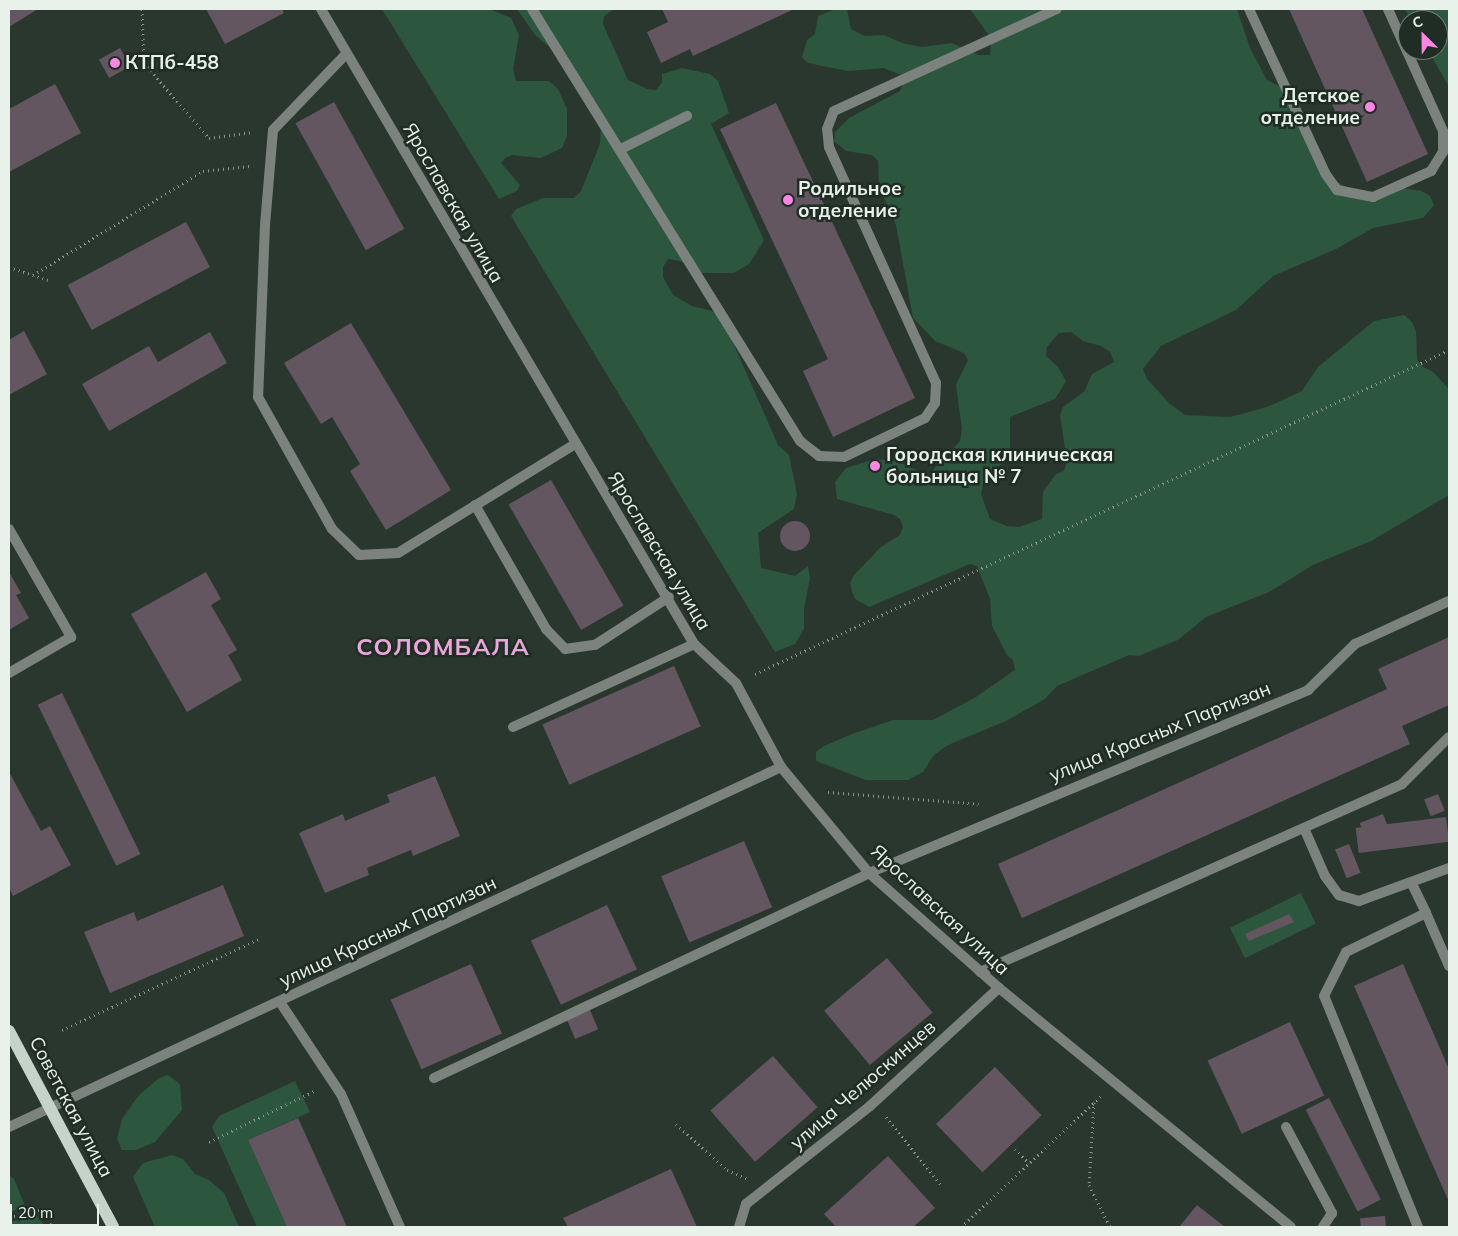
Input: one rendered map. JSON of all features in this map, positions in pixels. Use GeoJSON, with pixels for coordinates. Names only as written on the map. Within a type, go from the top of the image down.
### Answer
{"type":"FeatureCollection","features":[{"type":"Feature","properties":{"kind":"main road","name":"Советская улица"},"geometry":{"type":"LineString","coordinates":[[9,1031],[113,1227]]}},
{"type":"Feature","properties":{"kind":"street","name":"Ярославская улица"},"geometry":{"type":"LineString","coordinates":[[321,9],[575,444],[669,597],[694,644],[736,683],[781,767],[869,873],[999,988],[1291,1227]]}},
{"type":"Feature","properties":{"kind":"street"},"geometry":{"type":"LineString","coordinates":[[532,9],[621,149],[800,441],[819,456],[844,457],[925,418],[935,403],[936,383],[829,147],[827,129],[834,111],[1057,9]]}},
{"type":"Feature","properties":{"kind":"street"},"geometry":{"type":"LineString","coordinates":[[1249,9],[1325,173],[1337,190],[1373,197],[1431,171],[1443,152],[1444,131],[1388,9]]}},
{"type":"Feature","properties":{"kind":"street"},"geometry":{"type":"LineString","coordinates":[[346,54],[273,130],[258,396],[332,529],[359,555],[398,553],[575,444]]}},
{"type":"Feature","properties":{"kind":"street"},"geometry":{"type":"LineString","coordinates":[[621,149],[687,116]]}},
{"type":"Feature","properties":{"kind":"street"},"geometry":{"type":"LineString","coordinates":[[475,505],[546,629],[565,649],[595,645],[669,597]]}},
{"type":"Feature","properties":{"kind":"street"},"geometry":{"type":"LineString","coordinates":[[9,530],[71,637],[9,673]]}},
{"type":"Feature","properties":{"kind":"street","name":"улица Красных Партизан"},"geometry":{"type":"LineString","coordinates":[[434,1078],[869,873],[1308,690],[1355,644],[1449,601]]}},
{"type":"Feature","properties":{"kind":"street"},"geometry":{"type":"LineString","coordinates":[[513,727],[694,644]]}},
{"type":"Feature","properties":{"kind":"street"},"geometry":{"type":"LineString","coordinates":[[980,972],[1402,784],[1449,737]]}},
{"type":"Feature","properties":{"kind":"street","name":"улица Красных Партизан"},"geometry":{"type":"LineString","coordinates":[[9,1127],[781,767]]}},
{"type":"Feature","properties":{"kind":"street"},"geometry":{"type":"LineString","coordinates":[[1304,828],[1325,876],[1339,895],[1359,901],[1412,884],[1449,868]]}},
{"type":"Feature","properties":{"kind":"street"},"geometry":{"type":"LineString","coordinates":[[1412,884],[1449,966]]}},
{"type":"Feature","properties":{"kind":"street"},"geometry":{"type":"LineString","coordinates":[[1418,1227],[1324,996],[1346,952],[1426,913]]}},
{"type":"Feature","properties":{"kind":"street","name":"улица Челюскинцев"},"geometry":{"type":"LineString","coordinates":[[739,1227],[746,1204],[874,1102],[999,988]]}},
{"type":"Feature","properties":{"kind":"street"},"geometry":{"type":"LineString","coordinates":[[280,1002],[334,1082],[400,1227]]}},
{"type":"Feature","properties":{"kind":"street"},"geometry":{"type":"LineString","coordinates":[[1286,1127],[1332,1213],[1323,1227]]}},
{"type":"Feature","properties":{"kind":"path"},"geometry":{"type":"LineString","coordinates":[[142,9],[144,63],[209,138],[273,130]]}},
{"type":"Feature","properties":{"kind":"path"},"geometry":{"type":"LineString","coordinates":[[33,275],[203,171],[270,163]]}},
{"type":"Feature","properties":{"kind":"path"},"geometry":{"type":"LineString","coordinates":[[9,266],[48,280]]}},
{"type":"Feature","properties":{"kind":"path"},"geometry":{"type":"LineString","coordinates":[[736,683],[1449,350]]}},
{"type":"Feature","properties":{"kind":"path"},"geometry":{"type":"LineString","coordinates":[[802,790],[982,804]]}},
{"type":"Feature","properties":{"kind":"path"},"geometry":{"type":"LineString","coordinates":[[62,1030],[259,939]]}},
{"type":"Feature","properties":{"kind":"path"},"geometry":{"type":"LineString","coordinates":[[209,1142],[334,1082]]}},
{"type":"Feature","properties":{"kind":"path"},"geometry":{"type":"LineString","coordinates":[[961,1227],[1114,1083]]}},
{"type":"Feature","properties":{"kind":"path"},"geometry":{"type":"LineString","coordinates":[[874,1102],[942,1186]]}},
{"type":"Feature","properties":{"kind":"path"},"geometry":{"type":"LineString","coordinates":[[1094,1102],[1089,1185],[1110,1227]]}},
{"type":"Feature","properties":{"kind":"path"},"geometry":{"type":"LineString","coordinates":[[676,1124],[727,1170],[768,1186]]}},
{"type":"Feature","properties":{"kind":"path"},"geometry":{"type":"LineString","coordinates":[[1015,1149],[1029,1163]]}},
{"type":"Feature","properties":{"kind":"path"},"geometry":{"type":"LineString","coordinates":[[9,1218],[45,1209],[51,1227]]}},
{"type":"Feature","properties":{"kind":"green space"},"geometry":{"type":"Polygon","coordinates":[[[382,9],[489,9],[511,18],[519,35],[513,69],[516,81],[549,81],[558,89],[567,109],[567,136],[562,148],[541,158],[512,155],[505,158],[501,163],[520,185],[517,191],[499,199],[382,9]]]}},
{"type":"Feature","properties":{"kind":"green space"},"geometry":{"type":"Polygon","coordinates":[[[517,9],[614,9],[604,16],[603,24],[628,80],[647,89],[656,90],[662,82],[662,74],[682,68],[710,74],[718,81],[729,113],[711,124],[764,240],[749,264],[734,273],[702,273],[680,261],[668,259],[663,267],[663,277],[673,295],[692,306],[720,313],[778,445],[789,455],[797,494],[794,509],[758,533],[761,568],[795,576],[808,566],[810,578],[804,609],[804,629],[795,644],[775,652],[511,216],[516,209],[543,198],[574,198],[581,191],[600,144],[601,124],[553,50],[535,35],[517,9]]]}},
{"type":"Feature","properties":{"kind":"green space"},"geometry":{"type":"Polygon","coordinates":[[[836,9],[847,9],[851,29],[865,36],[884,35],[902,43],[922,47],[952,43],[979,55],[990,55],[991,38],[970,9],[1237,9],[1250,48],[1267,80],[1295,95],[1302,133],[1320,171],[1351,190],[1371,192],[1402,188],[1422,191],[1430,196],[1434,205],[1423,218],[1373,228],[1336,249],[1273,276],[1236,310],[1161,346],[1143,369],[1147,379],[1169,403],[1185,415],[1230,417],[1267,407],[1302,391],[1318,367],[1374,321],[1404,315],[1412,322],[1416,331],[1417,359],[1423,367],[1432,371],[1449,389],[1449,495],[1371,541],[1313,565],[1269,592],[1206,617],[1178,640],[1138,656],[1129,655],[1057,686],[1045,699],[1006,721],[948,745],[934,755],[923,772],[908,780],[866,780],[816,761],[816,752],[824,746],[852,734],[893,720],[933,720],[976,697],[1015,670],[1013,660],[1007,655],[992,626],[990,599],[977,566],[970,564],[869,607],[855,599],[852,592],[850,583],[854,575],[881,547],[900,535],[903,527],[900,519],[894,515],[837,499],[835,482],[846,468],[875,459],[897,461],[928,475],[960,441],[962,429],[956,385],[968,360],[964,353],[935,341],[913,318],[896,225],[879,187],[878,161],[872,155],[846,151],[834,141],[835,132],[849,118],[900,91],[904,82],[901,75],[884,68],[848,71],[808,63],[802,57],[807,40],[815,34],[818,16],[836,9]],[[1071,332],[1059,333],[1047,347],[1046,356],[1058,367],[1066,381],[1062,388],[1055,399],[1010,417],[1010,459],[994,469],[983,484],[981,494],[990,519],[1007,526],[1019,527],[1042,519],[1043,492],[1056,474],[1064,471],[1067,462],[1060,415],[1063,407],[1084,392],[1092,374],[1114,362],[1110,352],[1101,346],[1083,341],[1071,332]]]}},
{"type":"Feature","properties":{"kind":"green space"},"geometry":{"type":"Polygon","coordinates":[[[1449,9],[1449,87],[1434,60],[1448,60],[1448,10],[1406,10],[1449,9]]]}},
{"type":"Feature","properties":{"kind":"green space"},"geometry":{"type":"Polygon","coordinates":[[[1301,893],[1316,924],[1245,958],[1230,928],[1301,893]]]}},
{"type":"Feature","properties":{"kind":"green space"},"geometry":{"type":"Polygon","coordinates":[[[168,1075],[180,1084],[182,1110],[155,1142],[136,1150],[122,1150],[117,1139],[122,1119],[138,1096],[159,1078],[168,1075]]]}},
{"type":"Feature","properties":{"kind":"green space"},"geometry":{"type":"Polygon","coordinates":[[[295,1081],[310,1112],[248,1140],[287,1227],[257,1227],[212,1127],[219,1116],[295,1081]]]}},
{"type":"Feature","properties":{"kind":"green space"},"geometry":{"type":"Polygon","coordinates":[[[172,1155],[183,1159],[195,1174],[209,1180],[224,1193],[239,1227],[155,1227],[133,1177],[143,1163],[172,1155]]]}},
{"type":"Feature","properties":{"kind":"green space"},"geometry":{"type":"Polygon","coordinates":[[[9,1175],[14,1179],[25,1206],[9,1213],[9,1175]]]}},
{"type":"Feature","properties":{"kind":"green space"},"geometry":{"type":"Polygon","coordinates":[[[37,1216],[46,1227],[9,1227],[9,1222],[37,1216]]]}},
{"type":"Feature","properties":{"kind":"building"},"geometry":{"type":"Polygon","coordinates":[[[9,9],[38,9],[9,27],[9,9]]]}},
{"type":"Feature","properties":{"kind":"building"},"geometry":{"type":"Polygon","coordinates":[[[206,9],[282,9],[284,13],[225,44],[206,9]]]}},
{"type":"Feature","properties":{"kind":"building"},"geometry":{"type":"Polygon","coordinates":[[[662,9],[794,9],[693,56],[690,49],[661,63],[647,32],[668,22],[662,9]]]}},
{"type":"Feature","properties":{"kind":"building","name":"Детское отделение"},"geometry":{"type":"Polygon","coordinates":[[[1289,9],[1362,9],[1428,154],[1367,182],[1289,9]]]}},
{"type":"Feature","properties":{"kind":"building","name":"КТПб-458"},"geometry":{"type":"Polygon","coordinates":[[[120,48],[130,66],[109,78],[99,60],[120,48]]]}},
{"type":"Feature","properties":{"kind":"building"},"geometry":{"type":"Polygon","coordinates":[[[55,84],[81,133],[9,172],[9,109],[55,84]]]}},
{"type":"Feature","properties":{"kind":"building"},"geometry":{"type":"Polygon","coordinates":[[[334,102],[404,229],[366,250],[296,123],[334,102]]]}},
{"type":"Feature","properties":{"kind":"building","name":"Родильное отделение"},"geometry":{"type":"Polygon","coordinates":[[[776,103],[915,398],[833,437],[803,371],[828,359],[720,129],[776,103]]]}},
{"type":"Feature","properties":{"kind":"building"},"geometry":{"type":"Polygon","coordinates":[[[186,222],[210,267],[92,330],[68,285],[186,222]]]}},
{"type":"Feature","properties":{"kind":"building"},"geometry":{"type":"Polygon","coordinates":[[[351,323],[451,490],[386,530],[350,471],[360,464],[332,417],[321,424],[284,363],[351,323]]]}},
{"type":"Feature","properties":{"kind":"building"},"geometry":{"type":"Polygon","coordinates":[[[24,331],[47,374],[9,395],[9,340],[24,331]]]}},
{"type":"Feature","properties":{"kind":"building"},"geometry":{"type":"Polygon","coordinates":[[[210,332],[227,363],[109,431],[82,384],[149,346],[158,362],[210,332]]]}},
{"type":"Feature","properties":{"kind":"building"},"geometry":{"type":"Polygon","coordinates":[[[551,480],[624,606],[581,630],[509,504],[551,480]]]}},
{"type":"Feature","properties":{"kind":"building"},"geometry":{"type":"Polygon","coordinates":[[[795,521],[801,522],[809,530],[809,542],[801,550],[795,551],[789,550],[781,542],[780,536],[781,530],[789,522],[795,521]]]}},
{"type":"Feature","properties":{"kind":"building"},"geometry":{"type":"Polygon","coordinates":[[[9,572],[21,593],[16,595],[29,618],[9,630],[9,572]]]}},
{"type":"Feature","properties":{"kind":"building"},"geometry":{"type":"Polygon","coordinates":[[[206,572],[221,599],[211,605],[237,650],[228,655],[242,680],[187,712],[131,614],[206,572]]]}},
{"type":"Feature","properties":{"kind":"building"},"geometry":{"type":"Polygon","coordinates":[[[1449,637],[1449,705],[1402,726],[1410,744],[1022,918],[998,864],[1387,689],[1378,669],[1449,637]]]}},
{"type":"Feature","properties":{"kind":"building"},"geometry":{"type":"Polygon","coordinates":[[[674,666],[701,726],[569,785],[542,725],[674,666]]]}},
{"type":"Feature","properties":{"kind":"building"},"geometry":{"type":"Polygon","coordinates":[[[62,693],[140,854],[116,866],[38,705],[62,693]]]}},
{"type":"Feature","properties":{"kind":"building"},"geometry":{"type":"Polygon","coordinates":[[[9,772],[41,831],[50,826],[71,865],[13,896],[9,888],[9,772]]]}},
{"type":"Feature","properties":{"kind":"building"},"geometry":{"type":"Polygon","coordinates":[[[435,776],[460,836],[413,856],[411,850],[367,868],[369,875],[325,893],[299,833],[343,814],[345,821],[390,802],[387,795],[435,776]]]}},
{"type":"Feature","properties":{"kind":"building"},"geometry":{"type":"Polygon","coordinates":[[[1438,794],[1445,811],[1431,816],[1424,800],[1438,794]]]}},
{"type":"Feature","properties":{"kind":"building"},"geometry":{"type":"Polygon","coordinates":[[[1383,814],[1392,837],[1369,846],[1360,823],[1383,814]]]}},
{"type":"Feature","properties":{"kind":"building"},"geometry":{"type":"Polygon","coordinates":[[[1446,817],[1449,842],[1359,853],[1356,828],[1446,817]]]}},
{"type":"Feature","properties":{"kind":"building"},"geometry":{"type":"Polygon","coordinates":[[[744,841],[772,907],[689,942],[661,876],[744,841]]]}},
{"type":"Feature","properties":{"kind":"building"},"geometry":{"type":"Polygon","coordinates":[[[1349,844],[1361,873],[1347,878],[1335,850],[1349,844]]]}},
{"type":"Feature","properties":{"kind":"building"},"geometry":{"type":"Polygon","coordinates":[[[223,885],[244,936],[110,993],[84,932],[134,912],[137,921],[223,885]]]}},
{"type":"Feature","properties":{"kind":"building"},"geometry":{"type":"Polygon","coordinates":[[[607,905],[637,969],[561,1005],[531,940],[607,905]]]}},
{"type":"Feature","properties":{"kind":"building"},"geometry":{"type":"Polygon","coordinates":[[[1289,914],[1294,922],[1249,941],[1245,934],[1289,914]]]}},
{"type":"Feature","properties":{"kind":"building"},"geometry":{"type":"Polygon","coordinates":[[[887,958],[933,1012],[870,1065],[824,1011],[887,958]]]}},
{"type":"Feature","properties":{"kind":"building"},"geometry":{"type":"Polygon","coordinates":[[[471,964],[502,1033],[422,1069],[391,1000],[471,964]]]}},
{"type":"Feature","properties":{"kind":"building"},"geometry":{"type":"Polygon","coordinates":[[[1403,964],[1449,1069],[1449,1202],[1354,986],[1403,964]]]}},
{"type":"Feature","properties":{"kind":"building"},"geometry":{"type":"Polygon","coordinates":[[[590,1010],[598,1029],[575,1039],[567,1020],[590,1010]]]}},
{"type":"Feature","properties":{"kind":"building"},"geometry":{"type":"Polygon","coordinates":[[[1290,1022],[1324,1095],[1242,1134],[1208,1060],[1290,1022]]]}},
{"type":"Feature","properties":{"kind":"building"},"geometry":{"type":"Polygon","coordinates":[[[773,1056],[818,1107],[755,1162],[710,1110],[773,1056]]]}},
{"type":"Feature","properties":{"kind":"building"},"geometry":{"type":"Polygon","coordinates":[[[995,1067],[1042,1115],[983,1172],[936,1124],[995,1067]]]}},
{"type":"Feature","properties":{"kind":"building"},"geometry":{"type":"Polygon","coordinates":[[[1329,1098],[1381,1200],[1358,1211],[1306,1110],[1329,1098]]]}},
{"type":"Feature","properties":{"kind":"building"},"geometry":{"type":"Polygon","coordinates":[[[298,1118],[347,1227],[287,1227],[248,1140],[298,1118]]]}},
{"type":"Feature","properties":{"kind":"building"},"geometry":{"type":"Polygon","coordinates":[[[888,1156],[935,1208],[913,1227],[836,1227],[824,1214],[888,1156]]]}},
{"type":"Feature","properties":{"kind":"building"},"geometry":{"type":"Polygon","coordinates":[[[671,1169],[697,1227],[568,1227],[563,1218],[671,1169]]]}},
{"type":"Feature","properties":{"kind":"building"},"geometry":{"type":"Polygon","coordinates":[[[1197,1205],[1225,1227],[1179,1227],[1197,1205]]]}},
{"type":"Feature","properties":{"kind":"building"},"geometry":{"type":"Polygon","coordinates":[[[1385,1216],[1386,1227],[1361,1227],[1360,1218],[1385,1216]]]}},
{"type":"Feature","properties":{"kind":"place","name":"КТПб-458"},"geometry":{"type":"Point","coordinates":[115,63]}},
{"type":"Feature","properties":{"kind":"place","name":"Детское отделение"},"geometry":{"type":"Point","coordinates":[1370,107]}},
{"type":"Feature","properties":{"kind":"place","name":"Родильное отделение"},"geometry":{"type":"Point","coordinates":[788,200]}},
{"type":"Feature","properties":{"kind":"place","name":"Городская клиническая больница № 7"},"geometry":{"type":"Point","coordinates":[875,466]}},
{"type":"Feature","properties":{"kind":"district","name":"СОЛОМБАЛА"},"geometry":{"type":"Point","coordinates":[443,647]}}]}
